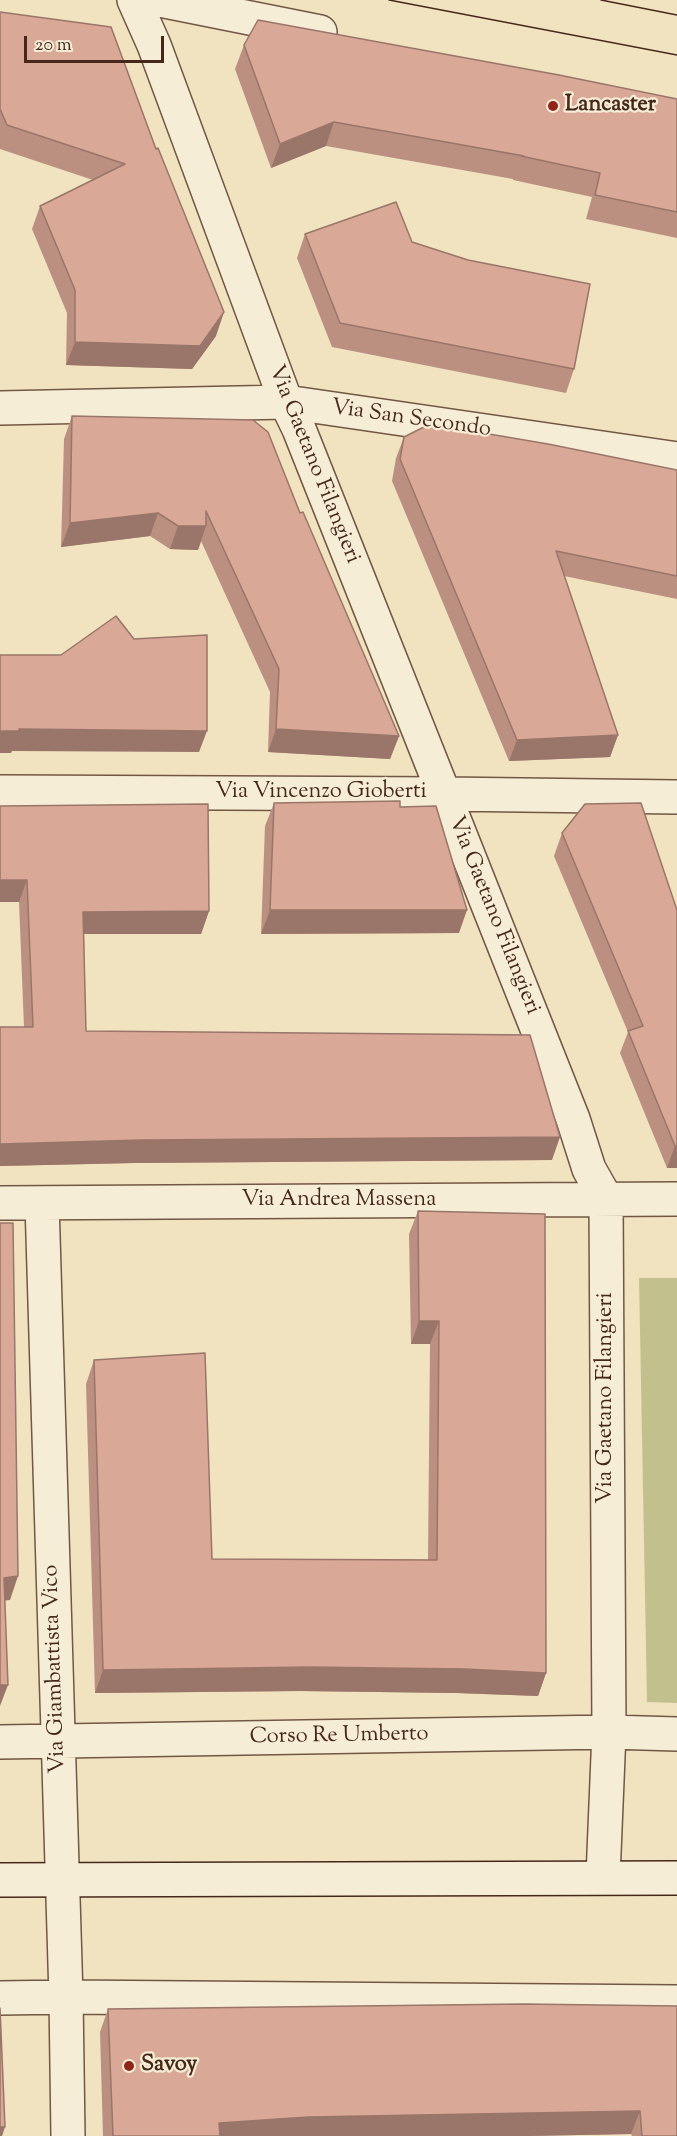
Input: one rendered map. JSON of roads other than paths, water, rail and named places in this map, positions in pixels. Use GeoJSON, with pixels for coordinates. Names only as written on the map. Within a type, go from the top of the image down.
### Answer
{"type":"FeatureCollection","features":[{"type":"Feature","properties":{"kind":"street","name":"Via Gaetano Filangieri"},"geometry":{"type":"LineString","coordinates":[[134,0],[154,45],[286,402],[445,794],[573,1119],[589,1168],[606,1199],[609,1732],[603,1877]]}},
{"type":"Feature","properties":{"kind":"street"},"geometry":{"type":"LineString","coordinates":[[160,0],[348,38]]}},
{"type":"Feature","properties":{"kind":"street","name":"Via San Secondo"},"geometry":{"type":"LineString","coordinates":[[0,408],[286,402],[677,459]]}},
{"type":"Feature","properties":{"kind":"street","name":"Via Vincenzo Gioberti"},"geometry":{"type":"LineString","coordinates":[[0,792],[677,797]]}},
{"type":"Feature","properties":{"kind":"street","name":"Via Andrea Massena"},"geometry":{"type":"LineString","coordinates":[[0,1203],[677,1199]]}},
{"type":"Feature","properties":{"kind":"street","name":"Via Giambattista Vico"},"geometry":{"type":"LineString","coordinates":[[42,1203],[66,1996],[68,2136]]}},
{"type":"Feature","properties":{"kind":"street","name":"Corso Re Umberto"},"geometry":{"type":"LineString","coordinates":[[0,1742],[609,1732],[677,1734]]}},
{"type":"Feature","properties":{"kind":"street"},"geometry":{"type":"LineString","coordinates":[[0,1880],[677,1878]]}},
{"type":"Feature","properties":{"kind":"street"},"geometry":{"type":"LineString","coordinates":[[0,1998],[66,1996],[677,2002]]}},
{"type":"Feature","properties":{"kind":"tram line"},"geometry":{"type":"LineString","coordinates":[[389,0],[677,55]]}},
{"type":"Feature","properties":{"kind":"tram line"},"geometry":{"type":"LineString","coordinates":[[601,0],[677,15]]}},
{"type":"Feature","properties":{"kind":"place","name":"Lancaster"},"geometry":{"type":"Point","coordinates":[553,106]}},
{"type":"Feature","properties":{"kind":"place","name":"Savoy"},"geometry":{"type":"Point","coordinates":[129,2066]}}]}
